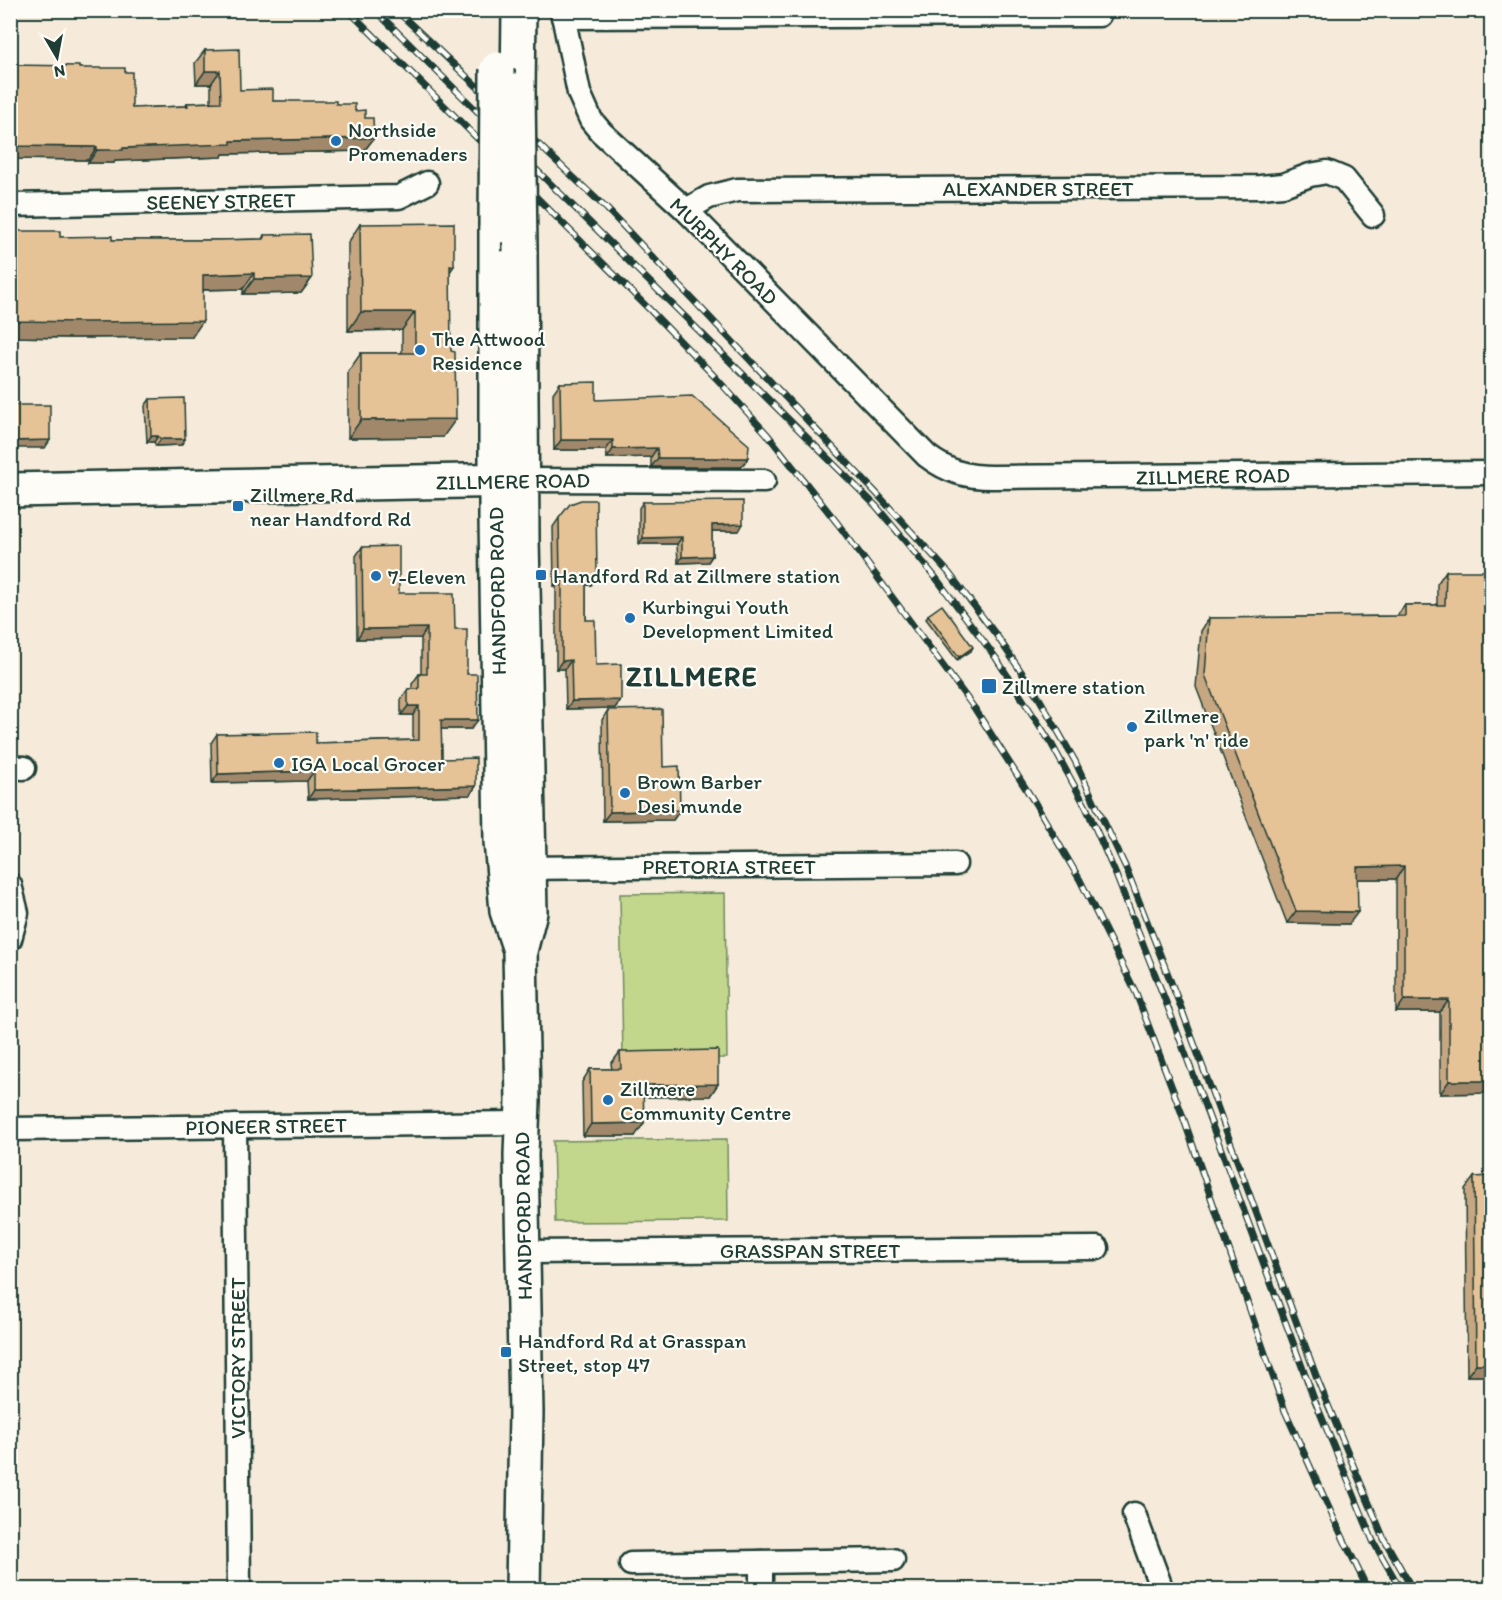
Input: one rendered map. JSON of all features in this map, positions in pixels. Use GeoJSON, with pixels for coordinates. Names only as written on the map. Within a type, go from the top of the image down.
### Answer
{"type":"FeatureCollection","features":[{"type":"Feature","properties":{"kind":"main road"},"geometry":{"type":"LineString","coordinates":[[496,10],[508,80]]}},
{"type":"Feature","properties":{"kind":"main road"},"geometry":{"type":"LineString","coordinates":[[508,80],[519,10]]}},
{"type":"Feature","properties":{"kind":"main road","name":"HANDFORD ROAD"},"geometry":{"type":"LineString","coordinates":[[508,80],[496,227],[509,480],[516,868],[530,912],[520,951],[526,1412],[523,1590]]}},
{"type":"Feature","properties":{"kind":"main road","name":"HANDFORD ROAD"},"geometry":{"type":"LineString","coordinates":[[508,80],[520,251],[509,480]]}},
{"type":"Feature","properties":{"kind":"main road","name":"ZILLMERE ROAD"},"geometry":{"type":"LineString","coordinates":[[10,490],[509,480]]}},
{"type":"Feature","properties":{"kind":"street"},"geometry":{"type":"LineString","coordinates":[[563,14],[1099,15]]}},
{"type":"Feature","properties":{"kind":"street","name":"MURPHY ROAD"},"geometry":{"type":"LineString","coordinates":[[563,14],[579,93],[591,120],[601,132],[686,210],[927,456],[937,463]]}},
{"type":"Feature","properties":{"kind":"street","name":"ALEXANDER STREET"},"geometry":{"type":"LineString","coordinates":[[686,210],[710,196],[737,190],[1260,187],[1283,185],[1310,175],[1327,172],[1344,179],[1373,216]]}},
{"type":"Feature","properties":{"kind":"street","name":"SEENEY STREET"},"geometry":{"type":"LineString","coordinates":[[10,205],[399,198],[427,183]]}},
{"type":"Feature","properties":{"kind":"street","name":"ZILLMERE ROAD"},"geometry":{"type":"LineString","coordinates":[[937,463],[957,473],[974,477],[1491,473]]}},
{"type":"Feature","properties":{"kind":"street","name":"ZILLMERE ROAD"},"geometry":{"type":"LineString","coordinates":[[509,480],[764,481]]}},
{"type":"Feature","properties":{"kind":"street","name":"PRETORIA STREET"},"geometry":{"type":"LineString","coordinates":[[516,868],[955,864]]}},
{"type":"Feature","properties":{"kind":"street"},"geometry":{"type":"LineString","coordinates":[[10,885],[16,913],[10,939]]}},
{"type":"Feature","properties":{"kind":"street","name":"PIONEER STREET"},"geometry":{"type":"LineString","coordinates":[[10,1129],[522,1123]]}},
{"type":"Feature","properties":{"kind":"street","name":"VICTORY STREET"},"geometry":{"type":"LineString","coordinates":[[235,1126],[239,1590]]}},
{"type":"Feature","properties":{"kind":"street","name":"GRASSPAN STREET"},"geometry":{"type":"LineString","coordinates":[[523,1252],[1097,1248]]}},
{"type":"Feature","properties":{"kind":"street"},"geometry":{"type":"LineString","coordinates":[[1134,1514],[1154,1587]]}},
{"type":"Feature","properties":{"kind":"street"},"geometry":{"type":"LineString","coordinates":[[631,1564],[893,1560]]}},
{"type":"Feature","properties":{"kind":"street"},"geometry":{"type":"LineString","coordinates":[[761,1562],[761,1590]]}},
{"type":"Feature","properties":{"kind":"green space"},"geometry":{"type":"Polygon","coordinates":[[[725,893],[727,1058],[623,1059],[620,894],[725,893]]]}},
{"type":"Feature","properties":{"kind":"green space"},"geometry":{"type":"Polygon","coordinates":[[[727,1139],[728,1221],[555,1222],[553,1141],[727,1139]]]}},
{"type":"Feature","properties":{"kind":"building"},"geometry":{"type":"Polygon","coordinates":[[[239,49],[240,90],[273,89],[273,101],[336,101],[336,104],[355,104],[355,111],[365,110],[365,118],[373,118],[374,138],[231,141],[231,144],[123,148],[123,150],[97,150],[97,147],[10,146],[10,65],[125,68],[125,72],[132,72],[132,108],[188,106],[187,103],[221,102],[220,71],[205,71],[205,50],[239,49]]]}},
{"type":"Feature","properties":{"kind":"building","name":"The Attwood Residence"},"geometry":{"type":"Polygon","coordinates":[[[454,223],[454,266],[450,266],[451,351],[455,352],[456,419],[361,420],[361,353],[415,353],[415,312],[361,312],[360,224],[454,223]]]}},
{"type":"Feature","properties":{"kind":"building"},"geometry":{"type":"Polygon","coordinates":[[[14,231],[60,231],[60,237],[112,236],[112,240],[264,239],[264,235],[310,234],[312,278],[254,279],[254,273],[203,275],[203,321],[15,321],[15,319],[10,319],[10,264],[14,269],[14,231]]]}},
{"type":"Feature","properties":{"kind":"building"},"geometry":{"type":"Polygon","coordinates":[[[596,382],[596,400],[692,396],[749,445],[748,458],[658,458],[657,448],[613,449],[613,440],[561,440],[560,383],[596,382]]]}},
{"type":"Feature","properties":{"kind":"building"},"geometry":{"type":"Polygon","coordinates":[[[184,398],[185,439],[161,439],[158,436],[151,436],[150,399],[184,398]]]}},
{"type":"Feature","properties":{"kind":"building"},"geometry":{"type":"Polygon","coordinates":[[[10,405],[50,405],[50,440],[10,441],[10,405]]]}},
{"type":"Feature","properties":{"kind":"building"},"geometry":{"type":"Polygon","coordinates":[[[581,500],[596,500],[597,576],[586,576],[586,620],[595,620],[596,665],[621,664],[621,700],[572,701],[571,660],[562,661],[559,518],[570,504],[581,500]]]}},
{"type":"Feature","properties":{"kind":"building"},"geometry":{"type":"Polygon","coordinates":[[[743,501],[743,524],[712,525],[712,556],[682,557],[682,537],[643,538],[643,502],[743,501]]]}},
{"type":"Feature","properties":{"kind":"building"},"geometry":{"type":"Polygon","coordinates":[[[399,546],[399,593],[454,593],[455,629],[467,629],[467,674],[477,674],[478,720],[441,720],[442,759],[476,758],[476,786],[314,790],[314,771],[218,774],[217,734],[316,732],[316,743],[419,740],[419,706],[408,706],[408,689],[419,689],[419,674],[427,674],[427,628],[363,629],[362,547],[399,546]]]}},
{"type":"Feature","properties":{"kind":"building"},"geometry":{"type":"Polygon","coordinates":[[[1446,571],[1491,571],[1491,1081],[1449,1081],[1449,1000],[1404,1000],[1404,866],[1357,867],[1358,912],[1296,911],[1205,675],[1209,618],[1405,616],[1405,605],[1445,605],[1446,571]]]}},
{"type":"Feature","properties":{"kind":"building"},"geometry":{"type":"Polygon","coordinates":[[[942,605],[973,647],[959,657],[928,615],[942,605]]]}},
{"type":"Feature","properties":{"kind":"building"},"geometry":{"type":"Polygon","coordinates":[[[662,709],[663,767],[679,766],[680,810],[610,812],[608,710],[662,709]]]}},
{"type":"Feature","properties":{"kind":"building","name":"Zillmere Community Centre"},"geometry":{"type":"Polygon","coordinates":[[[718,1050],[718,1084],[643,1085],[644,1123],[591,1124],[590,1069],[621,1069],[620,1052],[718,1050]]]}},
{"type":"Feature","properties":{"kind":"building"},"geometry":{"type":"Polygon","coordinates":[[[1491,1176],[1491,1364],[1476,1364],[1474,1177],[1491,1176]]]}},
{"type":"Feature","properties":{"kind":"railway"},"geometry":{"type":"LineString","coordinates":[[348,10],[649,309],[767,434],[838,524],[975,709],[1035,803],[1080,880],[1136,993],[1182,1114],[1285,1411],[1368,1590]]}},
{"type":"Feature","properties":{"kind":"railway"},"geometry":{"type":"LineString","coordinates":[[375,10],[876,506],[936,578],[996,658],[1051,743],[1086,807],[1116,875],[1169,1010],[1313,1396],[1373,1541],[1401,1590]]}},
{"type":"Feature","properties":{"kind":"railway"},"geometry":{"type":"LineString","coordinates":[[396,10],[607,209],[879,496],[949,573],[997,636],[1039,698],[1075,761],[1126,868],[1180,1005],[1318,1381],[1384,1539],[1413,1590]]}},
{"type":"Feature","properties":{"kind":"place","name":"Northside Promenaders"},"geometry":{"type":"Point","coordinates":[336,141]}},
{"type":"Feature","properties":{"kind":"place","name":"The Attwood Residence"},"geometry":{"type":"Point","coordinates":[420,350]}},
{"type":"Feature","properties":{"kind":"place","name":"Zillmere Rd near Handford Rd"},"geometry":{"type":"Point","coordinates":[238,506]}},
{"type":"Feature","properties":{"kind":"place","name":"Handford Rd at Zillmere station"},"geometry":{"type":"Point","coordinates":[541,575]}},
{"type":"Feature","properties":{"kind":"place","name":"7-Eleven"},"geometry":{"type":"Point","coordinates":[376,576]}},
{"type":"Feature","properties":{"kind":"place","name":"Kurbingui Youth Development Limited"},"geometry":{"type":"Point","coordinates":[630,618]}},
{"type":"Feature","properties":{"kind":"place","name":"Zillmere station"},"geometry":{"type":"Point","coordinates":[989,686]}},
{"type":"Feature","properties":{"kind":"place","name":"Zillmere park 'n' ride"},"geometry":{"type":"Point","coordinates":[1132,727]}},
{"type":"Feature","properties":{"kind":"place","name":"IGA Local Grocer"},"geometry":{"type":"Point","coordinates":[279,763]}},
{"type":"Feature","properties":{"kind":"place","name":"Brown Barber Desi munde"},"geometry":{"type":"Point","coordinates":[625,793]}},
{"type":"Feature","properties":{"kind":"place","name":"Zillmere Community Centre"},"geometry":{"type":"Point","coordinates":[608,1100]}},
{"type":"Feature","properties":{"kind":"place","name":"Handford Rd at Grasspan Street, stop 47"},"geometry":{"type":"Point","coordinates":[506,1352]}},
{"type":"Feature","properties":{"kind":"district","name":"ZILLMERE"},"geometry":{"type":"Point","coordinates":[692,676]}}]}
